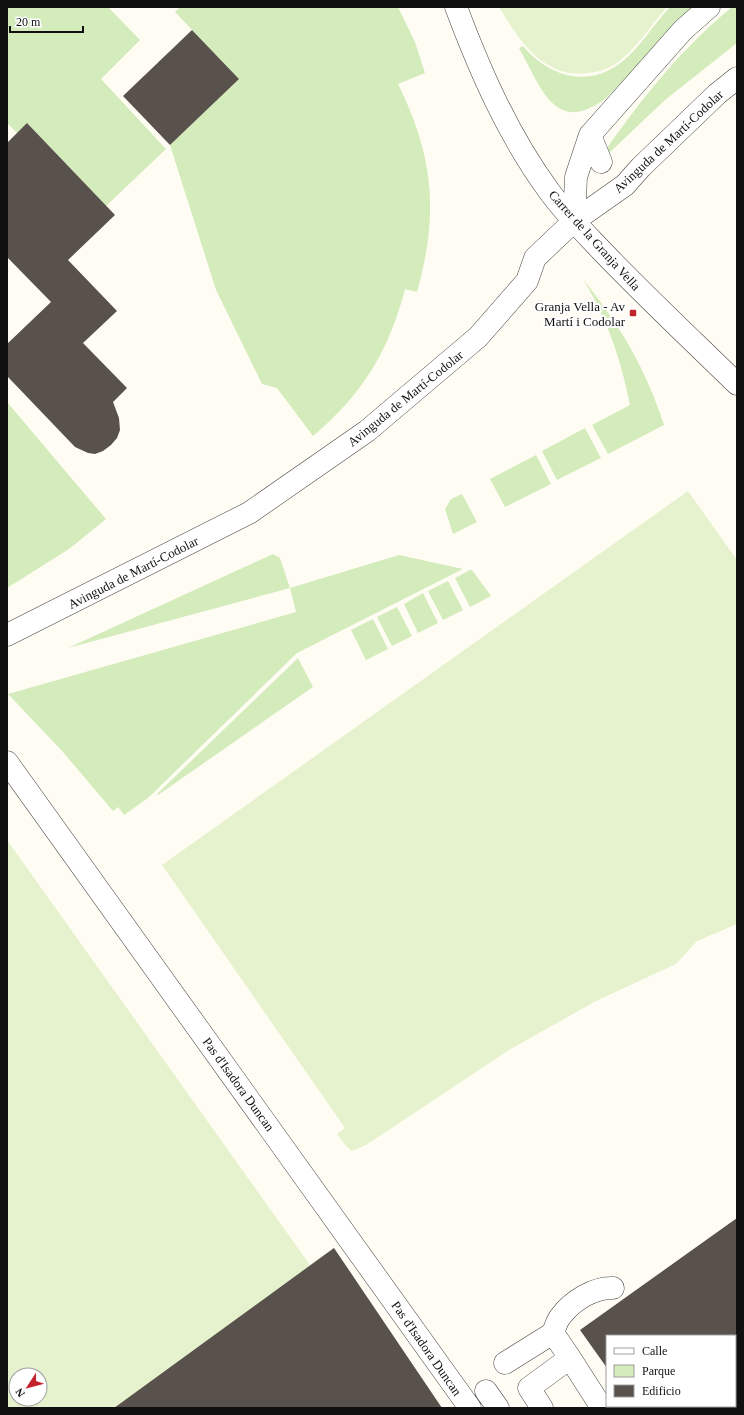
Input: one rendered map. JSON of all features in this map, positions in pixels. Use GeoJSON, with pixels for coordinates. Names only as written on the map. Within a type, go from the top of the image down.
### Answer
{"type":"FeatureCollection","features":[{"type":"Feature","properties":{"kind":"street","name":"Carrer de la Granja Vella"},"geometry":{"type":"LineString","coordinates":[[456,7],[478,65],[507,123],[532,167],[550,192],[574,221],[625,275],[737,384]]}},
{"type":"Feature","properties":{"kind":"street"},"geometry":{"type":"LineString","coordinates":[[574,221],[576,177],[590,135],[683,30],[709,7]]}},
{"type":"Feature","properties":{"kind":"street","name":"Avinguda de Martí-Codolar"},"geometry":{"type":"LineString","coordinates":[[7,635],[249,513],[367,431],[478,337],[527,281],[535,258],[574,221],[625,185],[641,167],[717,94],[737,78]]}},
{"type":"Feature","properties":{"kind":"street"},"geometry":{"type":"LineString","coordinates":[[590,135],[601,162]]}},
{"type":"Feature","properties":{"kind":"street","name":"Pas d'Isadora Duncan"},"geometry":{"type":"LineString","coordinates":[[7,762],[470,1408]]}},
{"type":"Feature","properties":{"kind":"street"},"geometry":{"type":"LineString","coordinates":[[505,1363],[552,1333],[561,1316],[576,1301],[594,1291],[604,1288],[613,1288]]}},
{"type":"Feature","properties":{"kind":"street"},"geometry":{"type":"LineString","coordinates":[[552,1333],[602,1408]]}},
{"type":"Feature","properties":{"kind":"street"},"geometry":{"type":"LineString","coordinates":[[542,1408],[529,1388],[570,1358]]}},
{"type":"Feature","properties":{"kind":"green space"},"geometry":{"type":"Polygon","coordinates":[[[7,7],[108,7],[140,40],[101,79],[166,149],[106,206],[28,124],[17,133],[7,123],[7,7]]]}},
{"type":"Feature","properties":{"kind":"green space"},"geometry":{"type":"Polygon","coordinates":[[[180,7],[398,7],[415,42],[425,73],[398,84],[419,136],[426,161],[429,186],[430,211],[428,237],[424,264],[417,292],[405,289],[391,332],[382,352],[371,370],[346,404],[313,436],[277,388],[262,384],[216,290],[170,145],[239,79],[175,12],[180,7]]]}},
{"type":"Feature","properties":{"kind":"green space"},"geometry":{"type":"Polygon","coordinates":[[[499,7],[667,7],[635,46],[615,64],[598,72],[572,73],[558,70],[534,55],[515,32],[499,7]]]}},
{"type":"Feature","properties":{"kind":"green space"},"geometry":{"type":"Polygon","coordinates":[[[670,7],[698,7],[606,98],[589,109],[574,112],[562,110],[552,102],[535,78],[519,48],[523,46],[533,57],[557,72],[570,76],[583,77],[597,75],[610,70],[630,55],[670,7]]]}},
{"type":"Feature","properties":{"kind":"green space"},"geometry":{"type":"Polygon","coordinates":[[[732,7],[737,7],[737,43],[665,100],[608,154],[605,151],[633,112],[664,74],[696,39],[732,7]]]}},
{"type":"Feature","properties":{"kind":"green space"},"geometry":{"type":"Polygon","coordinates":[[[583,279],[609,314],[631,348],[649,384],[664,425],[608,454],[592,425],[630,405],[618,355],[606,324],[583,279]]]}},
{"type":"Feature","properties":{"kind":"green space"},"geometry":{"type":"Polygon","coordinates":[[[7,402],[106,519],[69,549],[7,588],[7,402]]]}},
{"type":"Feature","properties":{"kind":"green space"},"geometry":{"type":"Polygon","coordinates":[[[585,428],[601,458],[557,480],[542,451],[585,428]]]}},
{"type":"Feature","properties":{"kind":"green space"},"geometry":{"type":"Polygon","coordinates":[[[536,455],[551,484],[505,507],[490,479],[536,455]]]}},
{"type":"Feature","properties":{"kind":"green space"},"geometry":{"type":"Polygon","coordinates":[[[688,491],[737,560],[737,924],[697,941],[676,964],[596,1001],[509,1050],[366,1145],[352,1151],[337,1134],[345,1128],[162,865],[688,491]]]}},
{"type":"Feature","properties":{"kind":"green space"},"geometry":{"type":"Polygon","coordinates":[[[462,494],[477,522],[453,534],[445,509],[451,499],[462,494]]]}},
{"type":"Feature","properties":{"kind":"green space"},"geometry":{"type":"Polygon","coordinates":[[[273,554],[280,558],[290,588],[68,648],[273,554]]]}},
{"type":"Feature","properties":{"kind":"green space"},"geometry":{"type":"Polygon","coordinates":[[[399,555],[463,569],[297,653],[148,798],[124,815],[118,807],[113,811],[62,751],[8,694],[296,612],[290,588],[399,555]]]}},
{"type":"Feature","properties":{"kind":"green space"},"geometry":{"type":"Polygon","coordinates":[[[472,570],[491,596],[470,607],[455,578],[472,570]]]}},
{"type":"Feature","properties":{"kind":"green space"},"geometry":{"type":"Polygon","coordinates":[[[448,581],[463,610],[443,620],[428,591],[448,581]]]}},
{"type":"Feature","properties":{"kind":"green space"},"geometry":{"type":"Polygon","coordinates":[[[423,593],[438,623],[418,633],[404,604],[423,593]]]}},
{"type":"Feature","properties":{"kind":"green space"},"geometry":{"type":"Polygon","coordinates":[[[397,607],[412,636],[392,646],[377,617],[397,607]]]}},
{"type":"Feature","properties":{"kind":"green space"},"geometry":{"type":"Polygon","coordinates":[[[373,619],[388,649],[366,660],[351,630],[373,619]]]}},
{"type":"Feature","properties":{"kind":"green space"},"geometry":{"type":"Polygon","coordinates":[[[298,658],[313,687],[158,795],[157,794],[298,658]]]}},
{"type":"Feature","properties":{"kind":"green space"},"geometry":{"type":"Polygon","coordinates":[[[7,840],[310,1265],[334,1248],[442,1408],[7,1408],[7,840]]]}},
{"type":"Feature","properties":{"kind":"building"},"geometry":{"type":"Polygon","coordinates":[[[192,30],[239,79],[170,145],[123,96],[192,30]]]}},
{"type":"Feature","properties":{"kind":"building"},"geometry":{"type":"Polygon","coordinates":[[[27,123],[115,215],[68,260],[117,311],[83,343],[127,388],[113,402],[119,418],[120,430],[117,438],[103,451],[95,454],[88,453],[75,447],[7,376],[7,344],[51,302],[7,257],[7,143],[27,123]]]}},
{"type":"Feature","properties":{"kind":"building"},"geometry":{"type":"Polygon","coordinates":[[[737,1218],[737,1408],[635,1407],[736,1407],[736,1335],[606,1335],[606,1367],[580,1330],[737,1218]]]}},
{"type":"Feature","properties":{"kind":"building"},"geometry":{"type":"Polygon","coordinates":[[[334,1248],[442,1408],[114,1408],[334,1248]]]}},
{"type":"Feature","properties":{"kind":"place","name":"Granja Vella - Av Martí i Codolar"},"geometry":{"type":"Point","coordinates":[633,313]}}]}
